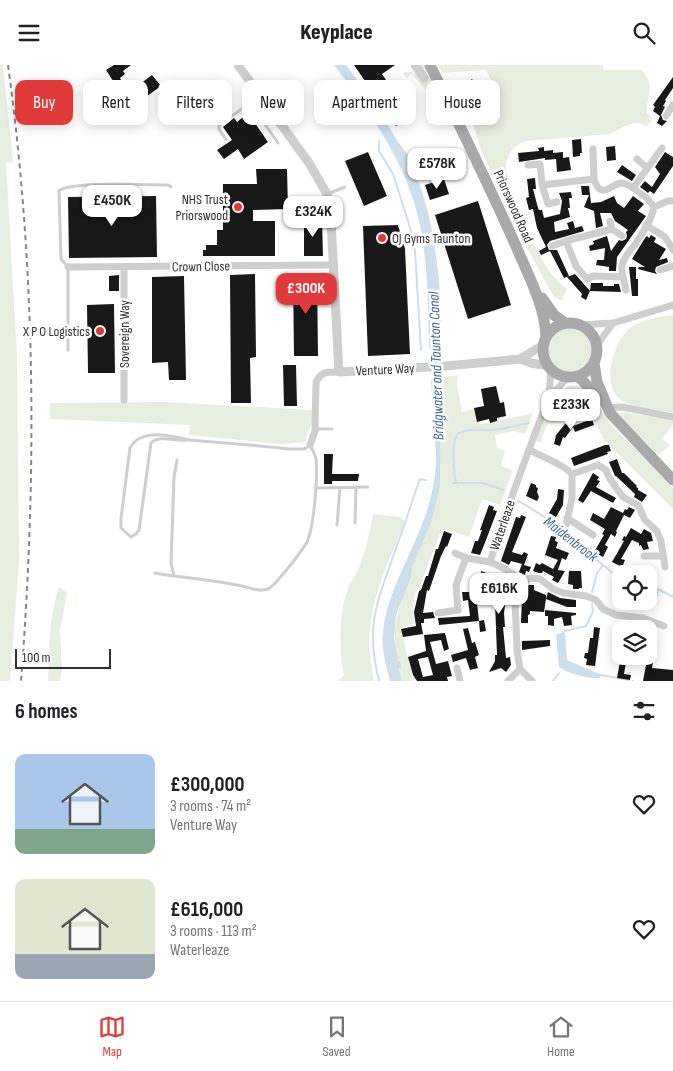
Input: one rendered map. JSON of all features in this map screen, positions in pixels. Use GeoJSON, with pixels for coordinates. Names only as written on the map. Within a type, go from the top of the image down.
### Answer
{"type":"FeatureCollection","features":[{"type":"Feature","properties":{"kind":"main road","name":"Priorswood Road"},"geometry":{"type":"LineString","coordinates":[[430,65],[493,193],[530,280],[544,321],[545,341]]}},
{"type":"Feature","properties":{"kind":"main road","name":"Priorswood Road"},"geometry":{"type":"LineString","coordinates":[[530,280],[549,309],[565,323]]}},
{"type":"Feature","properties":{"kind":"main road"},"geometry":{"type":"LineString","coordinates":[[565,323],[580,325],[591,333],[597,345],[594,363],[586,373],[573,377],[558,375],[549,367],[543,356],[545,341],[554,328],[565,323]]}},
{"type":"Feature","properties":{"kind":"main road"},"geometry":{"type":"LineString","coordinates":[[594,363],[597,382],[607,407],[618,423],[673,480]]}},
{"type":"Feature","properties":{"kind":"main road"},"geometry":{"type":"LineString","coordinates":[[573,377],[607,407]]}},
{"type":"Feature","properties":{"kind":"street","name":"Venture Way"},"geometry":{"type":"LineString","coordinates":[[238,65],[249,80]]}},
{"type":"Feature","properties":{"kind":"street"},"geometry":{"type":"LineString","coordinates":[[415,65],[424,78]]}},
{"type":"Feature","properties":{"kind":"street"},"geometry":{"type":"LineString","coordinates":[[666,116],[673,105]]}},
{"type":"Feature","properties":{"kind":"street","name":"Venture Way"},"geometry":{"type":"LineString","coordinates":[[281,125],[309,163],[327,194],[331,220],[339,372]]}},
{"type":"Feature","properties":{"kind":"street"},"geometry":{"type":"LineString","coordinates":[[633,188],[662,148]]}},
{"type":"Feature","properties":{"kind":"street"},"geometry":{"type":"LineString","coordinates":[[593,149],[594,179],[597,185],[604,190],[609,190],[623,183],[648,199],[654,207]]}},
{"type":"Feature","properties":{"kind":"street"},"geometry":{"type":"LineString","coordinates":[[637,159],[647,168]]}},
{"type":"Feature","properties":{"kind":"street"},"geometry":{"type":"LineString","coordinates":[[528,165],[540,164],[542,185],[548,204],[557,202]]}},
{"type":"Feature","properties":{"kind":"street"},"geometry":{"type":"LineString","coordinates":[[542,185],[594,179]]}},
{"type":"Feature","properties":{"kind":"street"},"geometry":{"type":"LineString","coordinates":[[654,207],[668,201],[673,201]]}},
{"type":"Feature","properties":{"kind":"street"},"geometry":{"type":"LineString","coordinates":[[626,290],[623,277],[624,259],[628,251],[635,245],[654,207]]}},
{"type":"Feature","properties":{"kind":"street"},"geometry":{"type":"LineString","coordinates":[[610,221],[612,229],[622,236]]}},
{"type":"Feature","properties":{"kind":"street"},"geometry":{"type":"LineString","coordinates":[[646,225],[665,237],[673,250]]}},
{"type":"Feature","properties":{"kind":"street"},"geometry":{"type":"LineString","coordinates":[[552,246],[612,229]]}},
{"type":"Feature","properties":{"kind":"street"},"geometry":{"type":"LineString","coordinates":[[566,241],[576,266],[587,279],[594,275],[623,277]]}},
{"type":"Feature","properties":{"kind":"street","name":"Crown Close"},"geometry":{"type":"LineString","coordinates":[[68,267],[334,265]]}},
{"type":"Feature","properties":{"kind":"street","name":"Sovereign Way"},"geometry":{"type":"LineString","coordinates":[[124,267],[124,400]]}},
{"type":"Feature","properties":{"kind":"street"},"geometry":{"type":"LineString","coordinates":[[660,270],[673,267]]}},
{"type":"Feature","properties":{"kind":"street"},"geometry":{"type":"LineString","coordinates":[[580,325],[613,323],[673,305]]}},
{"type":"Feature","properties":{"kind":"street"},"geometry":{"type":"LineString","coordinates":[[597,345],[613,323]]}},
{"type":"Feature","properties":{"kind":"street","name":"Venture Way"},"geometry":{"type":"LineString","coordinates":[[520,359],[545,341]]}},
{"type":"Feature","properties":{"kind":"street","name":"Venture Way"},"geometry":{"type":"LineString","coordinates":[[310,445],[314,438],[315,429],[316,383],[324,373],[446,366],[520,359],[549,367]]}},
{"type":"Feature","properties":{"kind":"street","name":"Waterleaze"},"geometry":{"type":"LineString","coordinates":[[521,582],[518,577],[490,562],[530,450],[532,439],[549,399],[551,384],[549,367]]}},
{"type":"Feature","properties":{"kind":"street","name":"Waterleaze"},"geometry":{"type":"LineString","coordinates":[[549,399],[573,377]]}},
{"type":"Feature","properties":{"kind":"street"},"geometry":{"type":"LineString","coordinates":[[607,407],[622,407],[673,417]]}},
{"type":"Feature","properties":{"kind":"street"},"geometry":{"type":"LineString","coordinates":[[530,450],[564,467],[572,474],[572,498],[567,522],[593,535]]}},
{"type":"Feature","properties":{"kind":"street"},"geometry":{"type":"LineString","coordinates":[[572,474],[598,465],[606,470],[623,497],[638,505],[645,520],[657,531],[661,541],[665,567]]}},
{"type":"Feature","properties":{"kind":"street"},"geometry":{"type":"LineString","coordinates":[[455,553],[466,558],[490,562]]}},
{"type":"Feature","properties":{"kind":"street"},"geometry":{"type":"LineString","coordinates":[[644,556],[663,556]]}},
{"type":"Feature","properties":{"kind":"street"},"geometry":{"type":"LineString","coordinates":[[438,613],[458,610],[456,585],[466,558]]}},
{"type":"Feature","properties":{"kind":"street"},"geometry":{"type":"LineString","coordinates":[[532,681],[520,669],[515,625],[515,599],[521,582],[531,578],[540,579],[558,591],[586,596],[596,600],[604,609],[616,615],[651,620],[664,626]]}},
{"type":"Feature","properties":{"kind":"street"},"geometry":{"type":"LineString","coordinates":[[457,668],[460,681]]}},
{"type":"Feature","properties":{"kind":"street"},"geometry":{"type":"LineString","coordinates":[[508,681],[520,669]]}},
{"type":"Feature","properties":{"kind":"lane"},"geometry":{"type":"LineString","coordinates":[[226,140],[218,129],[219,125],[242,109]]}},
{"type":"Feature","properties":{"kind":"lane"},"geometry":{"type":"LineString","coordinates":[[265,125],[278,143]]}},
{"type":"Feature","properties":{"kind":"lane"},"geometry":{"type":"LineString","coordinates":[[68,350],[68,267],[61,259],[60,251],[58,194],[60,189],[84,185],[169,185],[171,187]]}},
{"type":"Feature","properties":{"kind":"lane"},"geometry":{"type":"LineString","coordinates":[[327,194],[345,187]]}},
{"type":"Feature","properties":{"kind":"lane"},"geometry":{"type":"LineString","coordinates":[[315,429],[332,429]]}},
{"type":"Feature","properties":{"kind":"lane"},"geometry":{"type":"LineString","coordinates":[[155,573],[220,582],[257,590],[268,589],[277,582],[307,543],[310,533],[316,458],[310,445],[304,449],[289,449],[161,438],[151,443],[139,530],[131,537],[127,534],[121,528],[121,518],[130,448],[140,438],[151,435],[167,434],[187,439]]}},
{"type":"Feature","properties":{"kind":"lane"},"geometry":{"type":"LineString","coordinates":[[174,575],[172,564],[176,460]]}},
{"type":"Feature","properties":{"kind":"lane"},"geometry":{"type":"LineString","coordinates":[[338,525],[340,487]]}},
{"type":"Feature","properties":{"kind":"lane"},"geometry":{"type":"LineString","coordinates":[[355,523],[356,487]]}},
{"type":"Feature","properties":{"kind":"lane"},"geometry":{"type":"LineString","coordinates":[[315,488],[368,487]]}},
{"type":"Feature","properties":{"kind":"shaded area"},"geometry":{"type":"Polygon","coordinates":[[[0,65],[3,65],[13,162],[6,163],[17,356],[19,562],[10,681],[0,681],[0,65]]]}},
{"type":"Feature","properties":{"kind":"shaded area"},"geometry":{"type":"Polygon","coordinates":[[[419,65],[425,65],[433,80],[426,80],[426,90],[411,74],[407,78],[403,73],[411,72],[421,80],[419,65]]]}},
{"type":"Feature","properties":{"kind":"shaded area"},"geometry":{"type":"Polygon","coordinates":[[[438,65],[603,65],[604,70],[642,70],[649,81],[647,113],[652,121],[646,127],[643,124],[634,123],[610,134],[526,141],[515,147],[509,154],[506,166],[510,187],[543,261],[557,280],[567,289],[562,301],[554,297],[521,237],[481,150],[474,125],[500,125],[500,80],[491,80],[486,70],[442,73],[438,65]]]}},
{"type":"Feature","properties":{"kind":"shaded area"},"geometry":{"type":"Polygon","coordinates":[[[673,315],[673,413],[639,407],[621,400],[611,385],[610,375],[611,364],[618,343],[634,325],[650,319],[673,315]]]}},
{"type":"Feature","properties":{"kind":"shaded area"},"geometry":{"type":"Polygon","coordinates":[[[570,328],[582,332],[588,338],[592,350],[588,362],[582,368],[570,372],[558,368],[552,362],[548,350],[552,338],[558,332],[570,328]]]}},
{"type":"Feature","properties":{"kind":"shaded area"},"geometry":{"type":"Polygon","coordinates":[[[458,375],[457,384],[462,412],[474,409],[477,424],[490,423],[533,413],[525,434],[514,431],[495,435],[497,448],[505,451],[501,466],[513,470],[500,505],[482,499],[469,537],[443,529],[441,531],[421,583],[415,593],[413,610],[415,624],[401,627],[413,681],[402,681],[395,649],[395,626],[400,604],[411,577],[412,568],[440,487],[441,428],[443,424],[442,377],[458,375]]]}},
{"type":"Feature","properties":{"kind":"shaded area"},"geometry":{"type":"Polygon","coordinates":[[[570,385],[581,386],[595,401],[611,425],[673,488],[673,509],[604,440],[592,416],[548,423],[540,443],[536,441],[553,402],[570,385]]]}},
{"type":"Feature","properties":{"kind":"shaded area"},"geometry":{"type":"Polygon","coordinates":[[[164,402],[313,410],[313,423],[307,433],[306,442],[281,444],[189,435],[190,425],[50,419],[50,403],[164,402]]]}},
{"type":"Feature","properties":{"kind":"shaded area"},"geometry":{"type":"Polygon","coordinates":[[[621,412],[673,420],[673,425],[662,439],[670,445],[658,455],[620,415],[621,412]]]}},
{"type":"Feature","properties":{"kind":"shaded area"},"geometry":{"type":"Polygon","coordinates":[[[373,514],[400,517],[406,522],[376,596],[369,643],[374,681],[337,681],[344,676],[340,634],[344,601],[363,556],[373,514]]]}},
{"type":"Feature","properties":{"kind":"shaded area"},"geometry":{"type":"Polygon","coordinates":[[[59,587],[67,594],[60,630],[62,670],[60,681],[48,681],[51,621],[59,587]]]}},
{"type":"Feature","properties":{"kind":"water"},"geometry":{"type":"Polygon","coordinates":[[[334,65],[346,65],[357,80],[345,80],[334,65]]]}},
{"type":"Feature","properties":{"kind":"water","name":"Bridgwater and Taunton Canal"},"geometry":{"type":"Polygon","coordinates":[[[377,125],[387,125],[407,153],[421,188],[436,254],[441,322],[443,424],[441,428],[440,487],[431,522],[412,568],[411,577],[396,615],[394,638],[398,661],[400,661],[401,668],[399,669],[402,681],[390,681],[383,650],[383,632],[392,594],[423,523],[433,488],[436,464],[436,429],[434,426],[431,380],[434,372],[434,363],[429,346],[427,283],[419,221],[405,178],[377,125]]]}},
{"type":"Feature","properties":{"kind":"water"},"geometry":{"type":"Polygon","coordinates":[[[565,631],[567,660],[601,674],[600,678],[590,678],[568,672],[559,667],[556,635],[565,631]]]}},
{"type":"Feature","properties":{"kind":"building"},"geometry":{"type":"Polygon","coordinates":[[[114,65],[131,65],[123,71],[125,74],[120,78],[121,80],[112,80],[106,70],[114,65]]]}},
{"type":"Feature","properties":{"kind":"building"},"geometry":{"type":"Polygon","coordinates":[[[354,65],[395,65],[382,74],[386,80],[364,80],[354,65]]]}},
{"type":"Feature","properties":{"kind":"building"},"geometry":{"type":"Polygon","coordinates":[[[152,75],[158,82],[158,88],[148,95],[148,80],[145,80],[152,75]]]}},
{"type":"Feature","properties":{"kind":"building"},"geometry":{"type":"Polygon","coordinates":[[[673,77],[673,88],[665,100],[663,106],[665,107],[661,115],[663,120],[667,121],[662,126],[657,123],[660,116],[653,111],[655,107],[653,105],[673,77]]]}},
{"type":"Feature","properties":{"kind":"building"},"geometry":{"type":"Polygon","coordinates":[[[234,118],[237,122],[242,118],[242,125],[256,125],[268,142],[244,159],[238,149],[224,159],[217,150],[232,140],[223,127],[232,125],[234,118]]]}},
{"type":"Feature","properties":{"kind":"building"},"geometry":{"type":"Polygon","coordinates":[[[581,139],[582,153],[580,153],[580,156],[573,157],[572,140],[581,139]]]}},
{"type":"Feature","properties":{"kind":"building"},"geometry":{"type":"Polygon","coordinates":[[[615,146],[616,160],[607,161],[606,147],[615,146]]]}},
{"type":"Feature","properties":{"kind":"building"},"geometry":{"type":"Polygon","coordinates":[[[544,147],[544,151],[553,150],[553,153],[563,152],[563,158],[569,157],[571,170],[557,172],[556,159],[545,160],[545,158],[519,162],[518,153],[539,151],[538,148],[544,147]]]}},
{"type":"Feature","properties":{"kind":"building"},"geometry":{"type":"Polygon","coordinates":[[[368,152],[387,196],[364,206],[345,161],[368,152]]]}},
{"type":"Feature","properties":{"kind":"building"},"geometry":{"type":"Polygon","coordinates":[[[665,152],[673,157],[673,166],[654,194],[650,191],[648,193],[640,187],[645,181],[652,187],[660,174],[655,167],[665,152]]]}},
{"type":"Feature","properties":{"kind":"building"},"geometry":{"type":"Polygon","coordinates":[[[622,165],[636,175],[632,181],[617,172],[622,165]]]}},
{"type":"Feature","properties":{"kind":"building"},"geometry":{"type":"Polygon","coordinates":[[[256,169],[287,169],[288,209],[253,210],[253,221],[275,221],[275,256],[203,256],[203,250],[206,250],[206,245],[217,245],[217,230],[223,230],[223,184],[257,184],[256,169]]]}},
{"type":"Feature","properties":{"kind":"building"},"geometry":{"type":"Polygon","coordinates":[[[535,178],[536,189],[533,189],[538,208],[542,210],[544,218],[560,214],[562,201],[559,193],[571,192],[572,198],[569,198],[570,208],[568,208],[570,217],[554,222],[555,232],[569,229],[567,223],[573,221],[575,228],[582,226],[584,231],[550,241],[547,245],[549,250],[557,250],[569,276],[564,278],[550,251],[541,255],[539,251],[546,247],[537,228],[533,209],[529,210],[526,198],[529,197],[527,179],[535,178]]]}},
{"type":"Feature","properties":{"kind":"building"},"geometry":{"type":"Polygon","coordinates":[[[444,179],[449,194],[430,200],[425,185],[444,179]]]}},
{"type":"Feature","properties":{"kind":"building"},"geometry":{"type":"Polygon","coordinates":[[[581,186],[589,186],[591,203],[601,202],[614,196],[617,203],[624,208],[633,196],[644,204],[638,211],[646,216],[617,257],[616,271],[609,271],[609,267],[596,265],[597,260],[604,260],[605,248],[590,251],[589,246],[594,244],[593,241],[607,236],[611,251],[619,240],[626,239],[626,232],[628,230],[615,221],[611,213],[600,213],[603,226],[596,228],[594,211],[584,207],[589,195],[582,195],[581,186]]]}},
{"type":"Feature","properties":{"kind":"building"},"geometry":{"type":"Polygon","coordinates":[[[156,196],[157,257],[69,258],[68,197],[156,196]]]}},
{"type":"Feature","properties":{"kind":"building"},"geometry":{"type":"Polygon","coordinates":[[[478,201],[511,305],[468,319],[435,215],[478,201]]]}},
{"type":"Feature","properties":{"kind":"building"},"geometry":{"type":"Polygon","coordinates":[[[304,220],[322,220],[323,256],[304,256],[304,220]]]}},
{"type":"Feature","properties":{"kind":"building"},"geometry":{"type":"Polygon","coordinates":[[[398,225],[405,249],[410,354],[368,356],[363,226],[398,225]]]}},
{"type":"Feature","properties":{"kind":"building"},"geometry":{"type":"Polygon","coordinates":[[[651,235],[656,238],[654,242],[666,249],[659,260],[667,258],[668,262],[656,267],[655,271],[657,274],[638,269],[639,267],[645,267],[632,259],[645,238],[647,236],[649,238],[651,235]]]}},
{"type":"Feature","properties":{"kind":"building"},"geometry":{"type":"Polygon","coordinates":[[[629,267],[636,267],[638,296],[632,296],[629,267]]]}},
{"type":"Feature","properties":{"kind":"building"},"geometry":{"type":"Polygon","coordinates":[[[293,273],[317,273],[318,356],[294,356],[293,273]]]}},
{"type":"Feature","properties":{"kind":"building"},"geometry":{"type":"Polygon","coordinates":[[[255,274],[256,357],[250,358],[251,403],[231,403],[230,275],[255,274]]]}},
{"type":"Feature","properties":{"kind":"building"},"geometry":{"type":"Polygon","coordinates":[[[575,274],[590,291],[586,300],[581,297],[582,294],[567,277],[575,274]]]}},
{"type":"Feature","properties":{"kind":"building"},"geometry":{"type":"Polygon","coordinates":[[[119,275],[119,291],[109,291],[109,276],[119,275]]]}},
{"type":"Feature","properties":{"kind":"building"},"geometry":{"type":"Polygon","coordinates":[[[184,276],[186,380],[169,380],[168,362],[152,363],[152,277],[184,276]]]}},
{"type":"Feature","properties":{"kind":"building"},"geometry":{"type":"Polygon","coordinates":[[[591,283],[603,283],[603,286],[619,284],[621,292],[590,291],[591,283]]]}},
{"type":"Feature","properties":{"kind":"building","name":"X P O Logistics"},"geometry":{"type":"Polygon","coordinates":[[[114,304],[115,373],[88,373],[87,305],[114,304]]]}},
{"type":"Feature","properties":{"kind":"building"},"geometry":{"type":"Polygon","coordinates":[[[283,365],[296,365],[297,406],[284,406],[283,365]]]}},
{"type":"Feature","properties":{"kind":"building"},"geometry":{"type":"Polygon","coordinates":[[[496,386],[500,403],[504,402],[506,416],[497,418],[497,421],[490,423],[489,419],[477,422],[474,408],[484,406],[481,389],[496,386]]]}},
{"type":"Feature","properties":{"kind":"building"},"geometry":{"type":"Polygon","coordinates":[[[592,419],[594,425],[575,432],[573,427],[565,438],[563,437],[560,446],[554,444],[556,435],[565,424],[573,426],[592,419]]]}},
{"type":"Feature","properties":{"kind":"building"},"geometry":{"type":"Polygon","coordinates":[[[609,445],[611,451],[607,452],[608,454],[574,466],[571,458],[609,445]]]}},
{"type":"Feature","properties":{"kind":"building"},"geometry":{"type":"Polygon","coordinates":[[[324,454],[333,454],[332,474],[359,474],[358,481],[332,481],[332,484],[324,484],[324,454]]]}},
{"type":"Feature","properties":{"kind":"building"},"geometry":{"type":"Polygon","coordinates":[[[617,459],[622,473],[637,486],[638,490],[647,495],[642,502],[634,497],[635,494],[615,476],[609,462],[617,459]]]}},
{"type":"Feature","properties":{"kind":"building"},"geometry":{"type":"Polygon","coordinates":[[[593,473],[599,477],[597,480],[600,481],[596,487],[616,498],[613,503],[591,491],[583,503],[578,500],[593,473]]]}},
{"type":"Feature","properties":{"kind":"building"},"geometry":{"type":"Polygon","coordinates":[[[531,483],[538,488],[539,497],[537,501],[526,496],[531,483]]]}},
{"type":"Feature","properties":{"kind":"building"},"geometry":{"type":"Polygon","coordinates":[[[558,489],[564,490],[563,505],[556,517],[549,513],[557,499],[558,489]]]}},
{"type":"Feature","properties":{"kind":"building"},"geometry":{"type":"Polygon","coordinates":[[[489,505],[494,507],[493,510],[497,511],[480,555],[471,553],[475,541],[478,541],[489,505]]]}},
{"type":"Feature","properties":{"kind":"building"},"geometry":{"type":"Polygon","coordinates":[[[611,507],[623,513],[629,507],[635,510],[630,518],[624,515],[615,537],[611,534],[605,545],[608,547],[603,557],[594,552],[604,535],[602,534],[605,529],[590,520],[593,513],[604,519],[611,507]]]}},
{"type":"Feature","properties":{"kind":"building"},"geometry":{"type":"Polygon","coordinates":[[[521,515],[526,517],[512,552],[522,555],[524,552],[528,554],[524,565],[531,567],[529,572],[526,571],[525,575],[519,572],[522,564],[511,561],[509,565],[501,561],[516,517],[520,518],[521,515]]]}},
{"type":"Feature","properties":{"kind":"building"},"geometry":{"type":"Polygon","coordinates":[[[631,528],[641,534],[644,529],[651,533],[653,541],[647,542],[649,549],[643,550],[639,543],[632,540],[621,559],[625,560],[623,565],[618,565],[612,562],[624,541],[622,540],[624,536],[626,537],[631,528]]]}},
{"type":"Feature","properties":{"kind":"building"},"geometry":{"type":"Polygon","coordinates":[[[444,531],[452,534],[441,556],[429,591],[427,590],[423,613],[433,612],[435,618],[424,619],[424,623],[421,623],[423,634],[403,637],[401,629],[416,626],[414,612],[419,591],[426,576],[428,576],[436,549],[438,549],[444,531]]]}},
{"type":"Feature","properties":{"kind":"building"},"geometry":{"type":"Polygon","coordinates":[[[551,536],[556,537],[555,541],[558,542],[556,548],[569,553],[566,560],[562,558],[558,570],[565,571],[558,583],[552,580],[554,577],[543,571],[539,573],[533,571],[536,563],[540,565],[542,563],[553,569],[558,560],[545,555],[551,536]]]}},
{"type":"Feature","properties":{"kind":"building"},"geometry":{"type":"Polygon","coordinates":[[[481,571],[497,577],[498,574],[503,575],[514,585],[506,598],[504,613],[505,627],[503,627],[506,658],[510,657],[511,665],[506,672],[501,668],[489,672],[495,661],[495,655],[497,655],[495,602],[484,602],[483,591],[495,589],[486,586],[488,582],[482,580],[481,571]]]}},
{"type":"Feature","properties":{"kind":"building"},"geometry":{"type":"Polygon","coordinates":[[[569,571],[581,571],[582,588],[573,589],[573,585],[568,584],[569,571]]]}},
{"type":"Feature","properties":{"kind":"building"},"geometry":{"type":"Polygon","coordinates":[[[534,585],[534,590],[546,595],[544,612],[530,611],[528,623],[521,623],[522,597],[524,597],[526,586],[534,585]]]}},
{"type":"Feature","properties":{"kind":"building"},"geometry":{"type":"Polygon","coordinates":[[[462,592],[473,592],[474,604],[477,603],[479,621],[439,625],[438,618],[470,616],[468,600],[463,601],[462,592]]]}},
{"type":"Feature","properties":{"kind":"building"},"geometry":{"type":"Polygon","coordinates":[[[548,592],[560,598],[576,600],[576,607],[567,607],[546,599],[548,592]]]}},
{"type":"Feature","properties":{"kind":"building"},"geometry":{"type":"Polygon","coordinates":[[[545,610],[576,613],[576,615],[571,616],[572,625],[564,626],[562,617],[554,619],[554,626],[548,625],[548,616],[545,616],[545,610]]]}},
{"type":"Feature","properties":{"kind":"building"},"geometry":{"type":"Polygon","coordinates":[[[484,620],[486,631],[480,632],[479,621],[484,620]]]}},
{"type":"Feature","properties":{"kind":"building"},"geometry":{"type":"Polygon","coordinates":[[[594,627],[600,628],[595,666],[586,665],[587,659],[584,658],[585,653],[588,653],[590,638],[593,638],[594,627]]]}},
{"type":"Feature","properties":{"kind":"building"},"geometry":{"type":"Polygon","coordinates":[[[468,628],[472,643],[475,642],[479,655],[475,657],[478,668],[470,670],[466,658],[453,662],[451,655],[468,650],[463,629],[468,628]]]}},
{"type":"Feature","properties":{"kind":"building"},"geometry":{"type":"Polygon","coordinates":[[[445,633],[449,649],[444,651],[441,640],[430,642],[436,664],[448,661],[452,676],[447,677],[448,681],[417,681],[413,675],[408,657],[426,651],[424,635],[445,633]],[[428,657],[418,659],[423,677],[433,675],[428,657]]]}},
{"type":"Feature","properties":{"kind":"building"},"geometry":{"type":"Polygon","coordinates":[[[550,640],[550,646],[522,650],[522,641],[550,640]]]}},
{"type":"Feature","properties":{"kind":"building"},"geometry":{"type":"Polygon","coordinates":[[[619,665],[626,665],[624,674],[631,675],[630,680],[617,678],[619,665]]]}},
{"type":"Feature","properties":{"kind":"building"},"geometry":{"type":"Polygon","coordinates":[[[646,665],[652,665],[652,668],[673,670],[673,681],[643,681],[646,665]]]}},
{"type":"Feature","properties":{"kind":"waterway","name":"Bridgwater and Taunton Canal"},"geometry":{"type":"LineString","coordinates":[[379,141],[379,151],[393,174],[409,224],[415,251],[421,350]]}},
{"type":"Feature","properties":{"kind":"waterway"},"geometry":{"type":"LineString","coordinates":[[552,419],[592,410]]}},
{"type":"Feature","properties":{"kind":"waterway","name":"Bridgwater and Taunton Canal"},"geometry":{"type":"LineString","coordinates":[[456,483],[454,442],[459,433],[470,430],[499,429],[529,423]]}},
{"type":"Feature","properties":{"kind":"waterway"},"geometry":{"type":"LineString","coordinates":[[379,681],[373,644],[373,629],[378,600],[420,479],[426,480]]}},
{"type":"Feature","properties":{"kind":"waterway","name":"Maidenbrook"},"geometry":{"type":"LineString","coordinates":[[453,483],[482,483],[504,490]]}},
{"type":"Feature","properties":{"kind":"waterway","name":"Maidenbrook"},"geometry":{"type":"LineString","coordinates":[[518,501],[558,527],[612,572]]}},
{"type":"Feature","properties":{"kind":"waterway"},"geometry":{"type":"LineString","coordinates":[[592,592],[597,573],[603,565]]}},
{"type":"Feature","properties":{"kind":"waterway","name":"Maidenbrook"},"geometry":{"type":"LineString","coordinates":[[657,595],[658,589],[673,597]]}},
{"type":"Feature","properties":{"kind":"waterway"},"geometry":{"type":"LineString","coordinates":[[565,631],[586,626],[593,611],[592,604]]}},
{"type":"Feature","properties":{"kind":"waterway"},"geometry":{"type":"LineString","coordinates":[[553,681],[559,673]]}},
{"type":"Feature","properties":{"kind":"waterway"},"geometry":{"type":"LineString","coordinates":[[601,675],[629,680]]}},
{"type":"Feature","properties":{"kind":"railway"},"geometry":{"type":"LineString","coordinates":[[8,65],[24,218],[31,373],[30,527],[21,681]]}},
{"type":"Feature","properties":{"kind":"place","name":"NHS Trust Priorswood"},"geometry":{"type":"Point","coordinates":[238,207]}},
{"type":"Feature","properties":{"kind":"place","name":"OJ Gyms Taunton"},"geometry":{"type":"Point","coordinates":[382,238]}},
{"type":"Feature","properties":{"kind":"place","name":"X P O Logistics"},"geometry":{"type":"Point","coordinates":[100,331]}}]}
